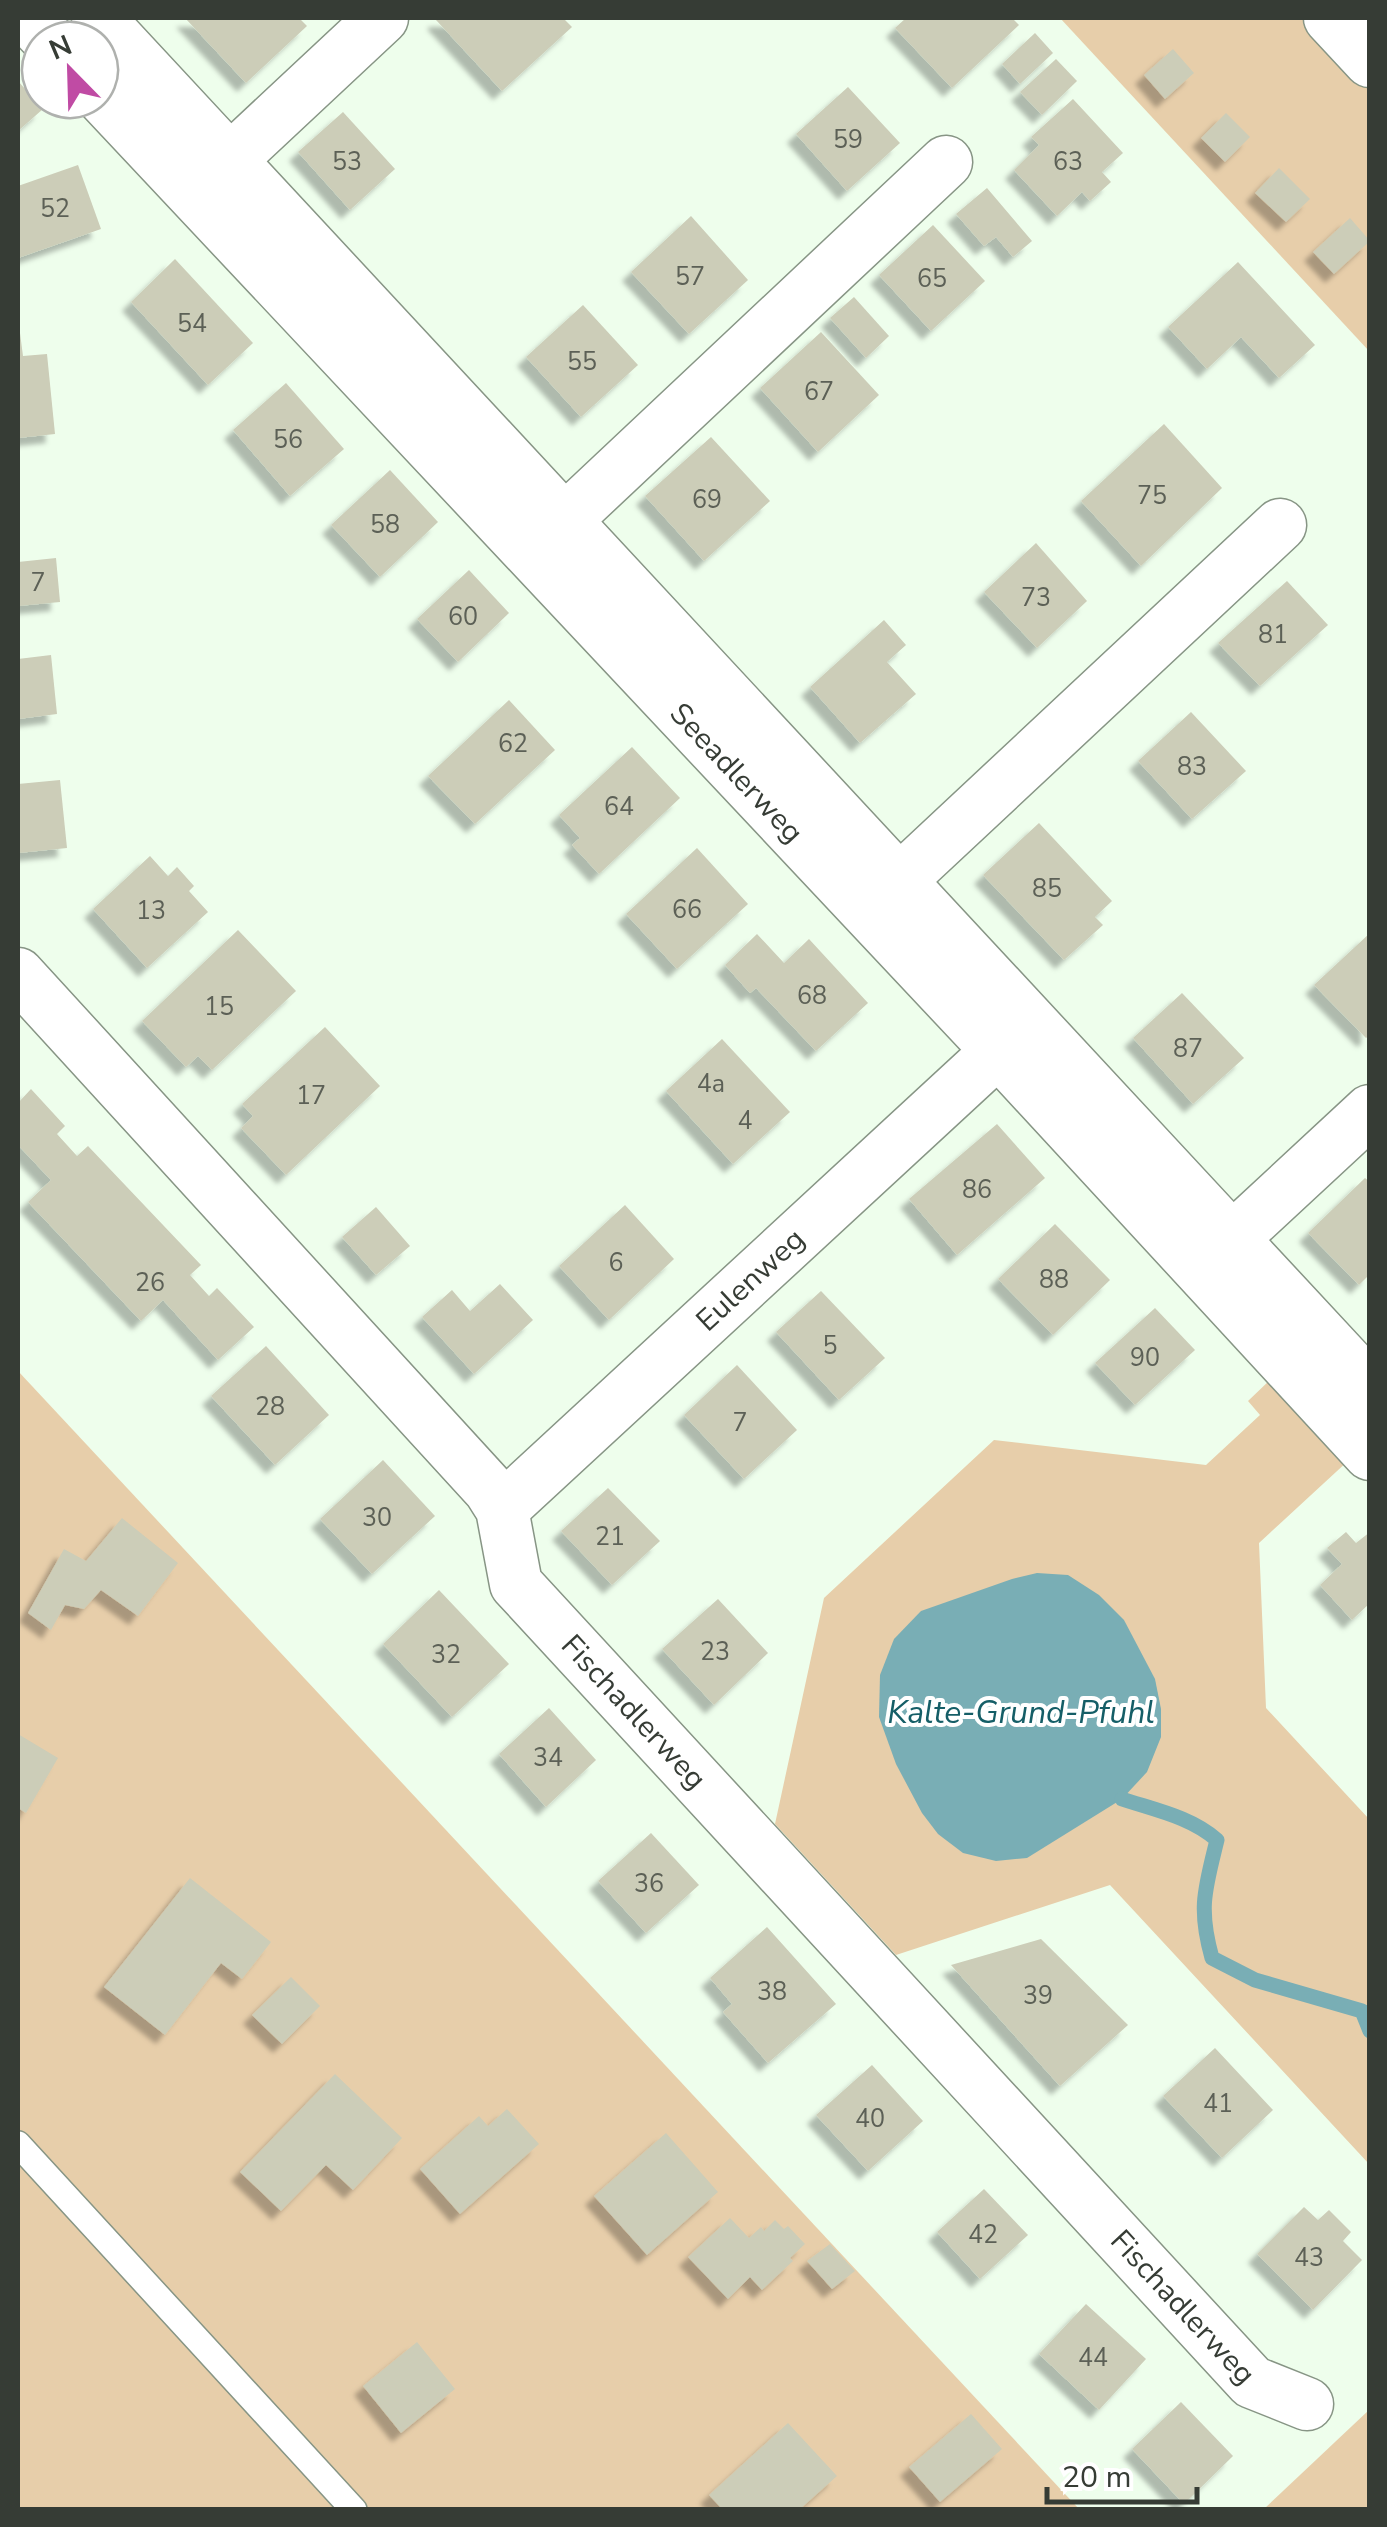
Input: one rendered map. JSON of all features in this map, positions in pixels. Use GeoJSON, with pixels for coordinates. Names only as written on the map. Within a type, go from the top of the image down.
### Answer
{"type":"FeatureCollection","features":[{"type":"Feature","properties":{"kind":"street","name":"Seeadlerweg"},"geometry":{"type":"LineString","coordinates":[[98,18],[1370,1387]]}},
{"type":"Feature","properties":{"kind":"street"},"geometry":{"type":"LineString","coordinates":[[230,160],[382,18]]}},
{"type":"Feature","properties":{"kind":"street"},"geometry":{"type":"LineString","coordinates":[[1330,18],[1370,60]]}},
{"type":"Feature","properties":{"kind":"street","name":"Seeadlerweg"},"geometry":{"type":"LineString","coordinates":[[120,116],[998,1051],[1370,1454]]}},
{"type":"Feature","properties":{"kind":"street"},"geometry":{"type":"LineString","coordinates":[[564,520],[946,162]]}},
{"type":"Feature","properties":{"kind":"street"},"geometry":{"type":"LineString","coordinates":[[899,881],[1280,525]]}},
{"type":"Feature","properties":{"kind":"street","name":"Fischadlerweg"},"geometry":{"type":"LineString","coordinates":[[18,974],[490,1490],[502,1509],[516,1584],[1252,2382],[1307,2404]]}},
{"type":"Feature","properties":{"kind":"street","name":"Eulenweg"},"geometry":{"type":"LineString","coordinates":[[502,1509],[998,1051]]}},
{"type":"Feature","properties":{"kind":"street"},"geometry":{"type":"LineString","coordinates":[[1232,1239],[1370,1111]]}},
{"type":"Feature","properties":{"kind":"lane"},"geometry":{"type":"LineString","coordinates":[[18,2144],[354,2510]]}},
{"type":"Feature","properties":{"kind":"shaded area"},"geometry":{"type":"Polygon","coordinates":[[[1060,18],[1369,18],[1369,351],[1060,18]]]}},
{"type":"Feature","properties":{"kind":"shaded area"},"geometry":{"type":"Polygon","coordinates":[[[18,1371],[1079,2509],[18,2509],[18,1371]]]}},
{"type":"Feature","properties":{"kind":"shaded area"},"geometry":{"type":"Polygon","coordinates":[[[1271,1379],[1349,1460],[1259,1543],[1266,1708],[1369,1819],[1369,2164],[1110,1885],[896,1955],[775,1824],[824,1598],[994,1440],[1206,1465],[1260,1415],[1248,1401],[1271,1379]]]}},
{"type":"Feature","properties":{"kind":"shaded area"},"geometry":{"type":"Polygon","coordinates":[[[1369,2410],[1369,2509],[1264,2509],[1369,2410]]]}},
{"type":"Feature","properties":{"kind":"water","name":"Kalte-Grund-Pfuhl"},"geometry":{"type":"Polygon","coordinates":[[[1037,1573],[1068,1575],[1099,1595],[1124,1620],[1155,1679],[1161,1737],[1147,1772],[1122,1799],[1027,1858],[996,1861],[963,1853],[938,1834],[922,1813],[896,1764],[879,1717],[880,1675],[894,1639],[921,1611],[1037,1573]]]}},
{"type":"Feature","properties":{"kind":"building"},"geometry":{"type":"Polygon","coordinates":[[[185,18],[299,18],[307,26],[246,83],[185,18]]]}},
{"type":"Feature","properties":{"kind":"building"},"geometry":{"type":"Polygon","coordinates":[[[563,18],[572,27],[502,91],[436,20],[563,18]]]}},
{"type":"Feature","properties":{"kind":"building"},"geometry":{"type":"Polygon","coordinates":[[[906,18],[1012,18],[1019,25],[952,88],[895,28],[906,18]]]}},
{"type":"Feature","properties":{"kind":"building"},"geometry":{"type":"Polygon","coordinates":[[[1035,33],[1053,53],[1020,84],[1002,64],[1035,33]]]}},
{"type":"Feature","properties":{"kind":"building"},"geometry":{"type":"Polygon","coordinates":[[[1173,49],[1194,73],[1165,99],[1144,75],[1173,49]]]}},
{"type":"Feature","properties":{"kind":"building"},"geometry":{"type":"Polygon","coordinates":[[[1056,59],[1077,81],[1042,115],[1020,92],[1056,59]]]}},
{"type":"Feature","properties":{"kind":"building"},"geometry":{"type":"Polygon","coordinates":[[[18,81],[20,120],[30,120],[18,131],[18,81]]]}},
{"type":"Feature","properties":{"kind":"building"},"geometry":{"type":"Polygon","coordinates":[[[848,87],[900,143],[847,191],[796,134],[848,87]]]}},
{"type":"Feature","properties":{"kind":"building"},"geometry":{"type":"Polygon","coordinates":[[[1073,99],[1123,153],[1102,172],[1111,182],[1090,201],[1082,192],[1057,216],[1014,170],[1039,145],[1031,137],[1073,99]]]}},
{"type":"Feature","properties":{"kind":"building"},"geometry":{"type":"Polygon","coordinates":[[[343,112],[395,169],[350,210],[298,152],[343,112]]]}},
{"type":"Feature","properties":{"kind":"building"},"geometry":{"type":"Polygon","coordinates":[[[1226,113],[1250,137],[1225,162],[1201,138],[1226,113]]]}},
{"type":"Feature","properties":{"kind":"building"},"geometry":{"type":"Polygon","coordinates":[[[78,165],[101,229],[18,258],[18,186],[78,165]]]}},
{"type":"Feature","properties":{"kind":"building"},"geometry":{"type":"Polygon","coordinates":[[[1279,168],[1310,199],[1286,222],[1255,193],[1279,168]]]}},
{"type":"Feature","properties":{"kind":"building"},"geometry":{"type":"Polygon","coordinates":[[[987,188],[1032,241],[1013,257],[996,237],[984,246],[956,214],[987,188]]]}},
{"type":"Feature","properties":{"kind":"building"},"geometry":{"type":"Polygon","coordinates":[[[691,216],[748,280],[689,334],[631,272],[691,216]]]}},
{"type":"Feature","properties":{"kind":"building"},"geometry":{"type":"Polygon","coordinates":[[[1350,218],[1370,241],[1334,274],[1313,252],[1350,218]]]}},
{"type":"Feature","properties":{"kind":"building"},"geometry":{"type":"Polygon","coordinates":[[[933,225],[985,281],[931,331],[879,275],[933,225]]]}},
{"type":"Feature","properties":{"kind":"building"},"geometry":{"type":"Polygon","coordinates":[[[175,259],[253,343],[208,385],[131,302],[175,259]]]}},
{"type":"Feature","properties":{"kind":"building"},"geometry":{"type":"Polygon","coordinates":[[[1238,262],[1315,345],[1279,378],[1241,337],[1207,369],[1168,327],[1238,262]]]}},
{"type":"Feature","properties":{"kind":"building"},"geometry":{"type":"Polygon","coordinates":[[[854,297],[889,336],[866,358],[830,318],[854,297]]]}},
{"type":"Feature","properties":{"kind":"building"},"geometry":{"type":"Polygon","coordinates":[[[583,305],[638,365],[581,417],[526,357],[583,305]]]}},
{"type":"Feature","properties":{"kind":"building"},"geometry":{"type":"Polygon","coordinates":[[[821,332],[879,395],[818,452],[760,388],[821,332]]]}},
{"type":"Feature","properties":{"kind":"building"},"geometry":{"type":"Polygon","coordinates":[[[18,333],[23,356],[47,354],[55,434],[18,438],[18,333]]]}},
{"type":"Feature","properties":{"kind":"building"},"geometry":{"type":"Polygon","coordinates":[[[286,383],[344,449],[290,496],[233,430],[286,383]]]}},
{"type":"Feature","properties":{"kind":"building"},"geometry":{"type":"Polygon","coordinates":[[[1164,424],[1222,488],[1141,566],[1081,501],[1164,424]]]}},
{"type":"Feature","properties":{"kind":"building"},"geometry":{"type":"Polygon","coordinates":[[[711,437],[770,501],[704,561],[645,496],[711,437]]]}},
{"type":"Feature","properties":{"kind":"building"},"geometry":{"type":"Polygon","coordinates":[[[390,470],[438,522],[380,577],[331,525],[390,470]]]}},
{"type":"Feature","properties":{"kind":"building"},"geometry":{"type":"Polygon","coordinates":[[[1036,543],[1087,601],[1037,648],[984,592],[1036,543]]]}},
{"type":"Feature","properties":{"kind":"building"},"geometry":{"type":"Polygon","coordinates":[[[56,558],[60,602],[18,606],[18,562],[56,558]]]}},
{"type":"Feature","properties":{"kind":"building"},"geometry":{"type":"Polygon","coordinates":[[[469,570],[509,613],[458,662],[417,619],[469,570]]]}},
{"type":"Feature","properties":{"kind":"building"},"geometry":{"type":"Polygon","coordinates":[[[1287,581],[1328,625],[1260,686],[1218,643],[1287,581]]]}},
{"type":"Feature","properties":{"kind":"building"},"geometry":{"type":"Polygon","coordinates":[[[884,620],[906,645],[887,662],[916,694],[860,743],[810,687],[884,620]]]}},
{"type":"Feature","properties":{"kind":"building"},"geometry":{"type":"Polygon","coordinates":[[[51,655],[57,714],[18,719],[18,659],[51,655]]]}},
{"type":"Feature","properties":{"kind":"building"},"geometry":{"type":"Polygon","coordinates":[[[509,700],[555,750],[475,824],[428,776],[509,700]]]}},
{"type":"Feature","properties":{"kind":"building"},"geometry":{"type":"Polygon","coordinates":[[[1191,712],[1246,771],[1192,819],[1138,761],[1191,712]]]}},
{"type":"Feature","properties":{"kind":"building"},"geometry":{"type":"Polygon","coordinates":[[[632,747],[680,798],[599,874],[572,845],[580,838],[559,815],[632,747]]]}},
{"type":"Feature","properties":{"kind":"building"},"geometry":{"type":"Polygon","coordinates":[[[60,780],[67,848],[18,853],[18,784],[60,780]]]}},
{"type":"Feature","properties":{"kind":"building"},"geometry":{"type":"Polygon","coordinates":[[[1039,823],[1112,901],[1095,917],[1103,925],[1064,960],[983,875],[1039,823]]]}},
{"type":"Feature","properties":{"kind":"building"},"geometry":{"type":"Polygon","coordinates":[[[697,848],[748,904],[677,969],[626,914],[697,848]]]}},
{"type":"Feature","properties":{"kind":"building"},"geometry":{"type":"Polygon","coordinates":[[[150,856],[168,876],[177,867],[194,886],[189,891],[208,912],[147,968],[93,909],[150,856]]]}},
{"type":"Feature","properties":{"kind":"building"},"geometry":{"type":"Polygon","coordinates":[[[238,930],[296,991],[212,1070],[198,1056],[186,1067],[142,1021],[238,930]]]}},
{"type":"Feature","properties":{"kind":"building"},"geometry":{"type":"Polygon","coordinates":[[[1370,933],[1370,1035],[1366,1038],[1314,985],[1370,933]]]}},
{"type":"Feature","properties":{"kind":"building"},"geometry":{"type":"Polygon","coordinates":[[[757,934],[784,963],[809,939],[868,1003],[816,1051],[756,988],[750,993],[725,965],[757,934]]]}},
{"type":"Feature","properties":{"kind":"building"},"geometry":{"type":"Polygon","coordinates":[[[1182,993],[1244,1058],[1193,1104],[1133,1038],[1182,993]]]}},
{"type":"Feature","properties":{"kind":"building"},"geometry":{"type":"Polygon","coordinates":[[[325,1027],[380,1086],[286,1175],[241,1128],[253,1116],[242,1104],[325,1027]]]}},
{"type":"Feature","properties":{"kind":"building"},"geometry":{"type":"Polygon","coordinates":[[[722,1039],[790,1112],[733,1164],[666,1091],[722,1039]]]}},
{"type":"Feature","properties":{"kind":"building"},"geometry":{"type":"Polygon","coordinates":[[[31,1089],[65,1126],[57,1134],[77,1156],[88,1146],[201,1265],[190,1275],[209,1296],[217,1288],[254,1327],[218,1360],[163,1300],[141,1321],[28,1202],[51,1180],[18,1145],[18,1103],[31,1089]]]}},
{"type":"Feature","properties":{"kind":"building"},"geometry":{"type":"Polygon","coordinates":[[[997,1124],[1045,1178],[957,1255],[909,1199],[997,1124]]]}},
{"type":"Feature","properties":{"kind":"building"},"geometry":{"type":"Polygon","coordinates":[[[1365,1178],[1370,1182],[1370,1274],[1359,1285],[1308,1233],[1365,1178]]]}},
{"type":"Feature","properties":{"kind":"building"},"geometry":{"type":"Polygon","coordinates":[[[625,1205],[674,1259],[609,1320],[559,1266],[625,1205]]]}},
{"type":"Feature","properties":{"kind":"building"},"geometry":{"type":"Polygon","coordinates":[[[376,1207],[410,1246],[376,1275],[342,1237],[376,1207]]]}},
{"type":"Feature","properties":{"kind":"building"},"geometry":{"type":"Polygon","coordinates":[[[1055,1224],[1110,1280],[1053,1335],[998,1279],[1055,1224]]]}},
{"type":"Feature","properties":{"kind":"building"},"geometry":{"type":"Polygon","coordinates":[[[500,1284],[533,1320],[474,1374],[422,1317],[452,1290],[470,1311],[500,1284]]]}},
{"type":"Feature","properties":{"kind":"building"},"geometry":{"type":"Polygon","coordinates":[[[821,1291],[885,1358],[839,1400],[776,1332],[821,1291]]]}},
{"type":"Feature","properties":{"kind":"building"},"geometry":{"type":"Polygon","coordinates":[[[1155,1308],[1195,1350],[1135,1405],[1095,1363],[1155,1308]]]}},
{"type":"Feature","properties":{"kind":"building"},"geometry":{"type":"Polygon","coordinates":[[[266,1346],[329,1415],[275,1465],[211,1396],[266,1346]]]}},
{"type":"Feature","properties":{"kind":"building"},"geometry":{"type":"Polygon","coordinates":[[[737,1365],[797,1430],[744,1479],[684,1415],[737,1365]]]}},
{"type":"Feature","properties":{"kind":"building"},"geometry":{"type":"Polygon","coordinates":[[[383,1460],[435,1516],[372,1574],[320,1519],[383,1460]]]}},
{"type":"Feature","properties":{"kind":"building"},"geometry":{"type":"Polygon","coordinates":[[[608,1488],[660,1541],[612,1585],[561,1531],[608,1488]]]}},
{"type":"Feature","properties":{"kind":"building"},"geometry":{"type":"Polygon","coordinates":[[[122,1518],[178,1563],[138,1616],[101,1590],[84,1609],[65,1605],[51,1630],[28,1613],[64,1549],[86,1561],[122,1518]]]}},
{"type":"Feature","properties":{"kind":"building"},"geometry":{"type":"Polygon","coordinates":[[[1346,1532],[1356,1543],[1370,1532],[1370,1603],[1352,1620],[1320,1585],[1342,1564],[1327,1548],[1346,1532]]]}},
{"type":"Feature","properties":{"kind":"building"},"geometry":{"type":"Polygon","coordinates":[[[439,1590],[509,1664],[452,1717],[383,1644],[439,1590]]]}},
{"type":"Feature","properties":{"kind":"building"},"geometry":{"type":"Polygon","coordinates":[[[718,1599],[768,1653],[714,1705],[662,1649],[718,1599]]]}},
{"type":"Feature","properties":{"kind":"building"},"geometry":{"type":"Polygon","coordinates":[[[549,1708],[596,1760],[546,1807],[499,1754],[549,1708]]]}},
{"type":"Feature","properties":{"kind":"building"},"geometry":{"type":"Polygon","coordinates":[[[18,1734],[58,1758],[26,1813],[18,1808],[18,1734]]]}},
{"type":"Feature","properties":{"kind":"building"},"geometry":{"type":"Polygon","coordinates":[[[651,1833],[699,1885],[646,1933],[598,1881],[651,1833]]]}},
{"type":"Feature","properties":{"kind":"building"},"geometry":{"type":"Polygon","coordinates":[[[190,1878],[271,1942],[242,1979],[221,1963],[165,2035],[104,1987],[190,1878]]]}},
{"type":"Feature","properties":{"kind":"building"},"geometry":{"type":"Polygon","coordinates":[[[767,1927],[836,2004],[768,2063],[723,2012],[732,2004],[710,1978],[767,1927]]]}},
{"type":"Feature","properties":{"kind":"building"},"geometry":{"type":"Polygon","coordinates":[[[1041,1939],[1128,2025],[1060,2086],[951,1965],[1041,1939]]]}},
{"type":"Feature","properties":{"kind":"building"},"geometry":{"type":"Polygon","coordinates":[[[291,1977],[320,2006],[282,2044],[252,2015],[291,1977]]]}},
{"type":"Feature","properties":{"kind":"building"},"geometry":{"type":"Polygon","coordinates":[[[1215,2048],[1273,2110],[1222,2158],[1163,2096],[1215,2048]]]}},
{"type":"Feature","properties":{"kind":"building"},"geometry":{"type":"Polygon","coordinates":[[[872,2065],[923,2121],[868,2171],[816,2115],[872,2065]]]}},
{"type":"Feature","properties":{"kind":"building"},"geometry":{"type":"Polygon","coordinates":[[[335,2074],[402,2138],[353,2190],[326,2165],[281,2211],[240,2172],[335,2074]]]}},
{"type":"Feature","properties":{"kind":"building"},"geometry":{"type":"Polygon","coordinates":[[[507,2109],[539,2144],[460,2214],[420,2169],[479,2116],[488,2126],[507,2109]]]}},
{"type":"Feature","properties":{"kind":"building"},"geometry":{"type":"Polygon","coordinates":[[[666,2133],[718,2192],[647,2255],[594,2196],[666,2133]]]}},
{"type":"Feature","properties":{"kind":"building"},"geometry":{"type":"Polygon","coordinates":[[[984,2189],[1028,2235],[980,2279],[937,2232],[984,2189]]]}},
{"type":"Feature","properties":{"kind":"building"},"geometry":{"type":"Polygon","coordinates":[[[1304,2207],[1318,2220],[1329,2210],[1351,2232],[1343,2241],[1362,2260],[1313,2310],[1257,2254],[1304,2207]]]}},
{"type":"Feature","properties":{"kind":"building"},"geometry":{"type":"Polygon","coordinates":[[[730,2218],[749,2238],[775,2220],[784,2229],[788,2226],[805,2244],[762,2290],[750,2277],[728,2299],[688,2257],[730,2218]]]}},
{"type":"Feature","properties":{"kind":"building"},"geometry":{"type":"Polygon","coordinates":[[[830,2244],[855,2271],[832,2289],[807,2261],[830,2244]]]}},
{"type":"Feature","properties":{"kind":"building"},"geometry":{"type":"Polygon","coordinates":[[[1086,2304],[1146,2359],[1099,2410],[1039,2354],[1086,2304]]]}},
{"type":"Feature","properties":{"kind":"building"},"geometry":{"type":"Polygon","coordinates":[[[417,2342],[455,2389],[401,2433],[363,2386],[417,2342]]]}},
{"type":"Feature","properties":{"kind":"building"},"geometry":{"type":"Polygon","coordinates":[[[1181,2402],[1233,2456],[1184,2504],[1132,2449],[1181,2402]]]}},
{"type":"Feature","properties":{"kind":"building"},"geometry":{"type":"Polygon","coordinates":[[[971,2414],[1002,2449],[940,2502],[909,2467],[971,2414]]]}},
{"type":"Feature","properties":{"kind":"building"},"geometry":{"type":"Polygon","coordinates":[[[788,2423],[837,2476],[799,2510],[723,2510],[709,2495],[788,2423]]]}},
{"type":"Feature","properties":{"kind":"waterway"},"geometry":{"type":"LineString","coordinates":[[1122,1799],[1184,1820],[1217,1840],[1205,1899],[1205,1925],[1212,1958],[1255,1980],[1362,2011],[1370,2031]]}}]}
